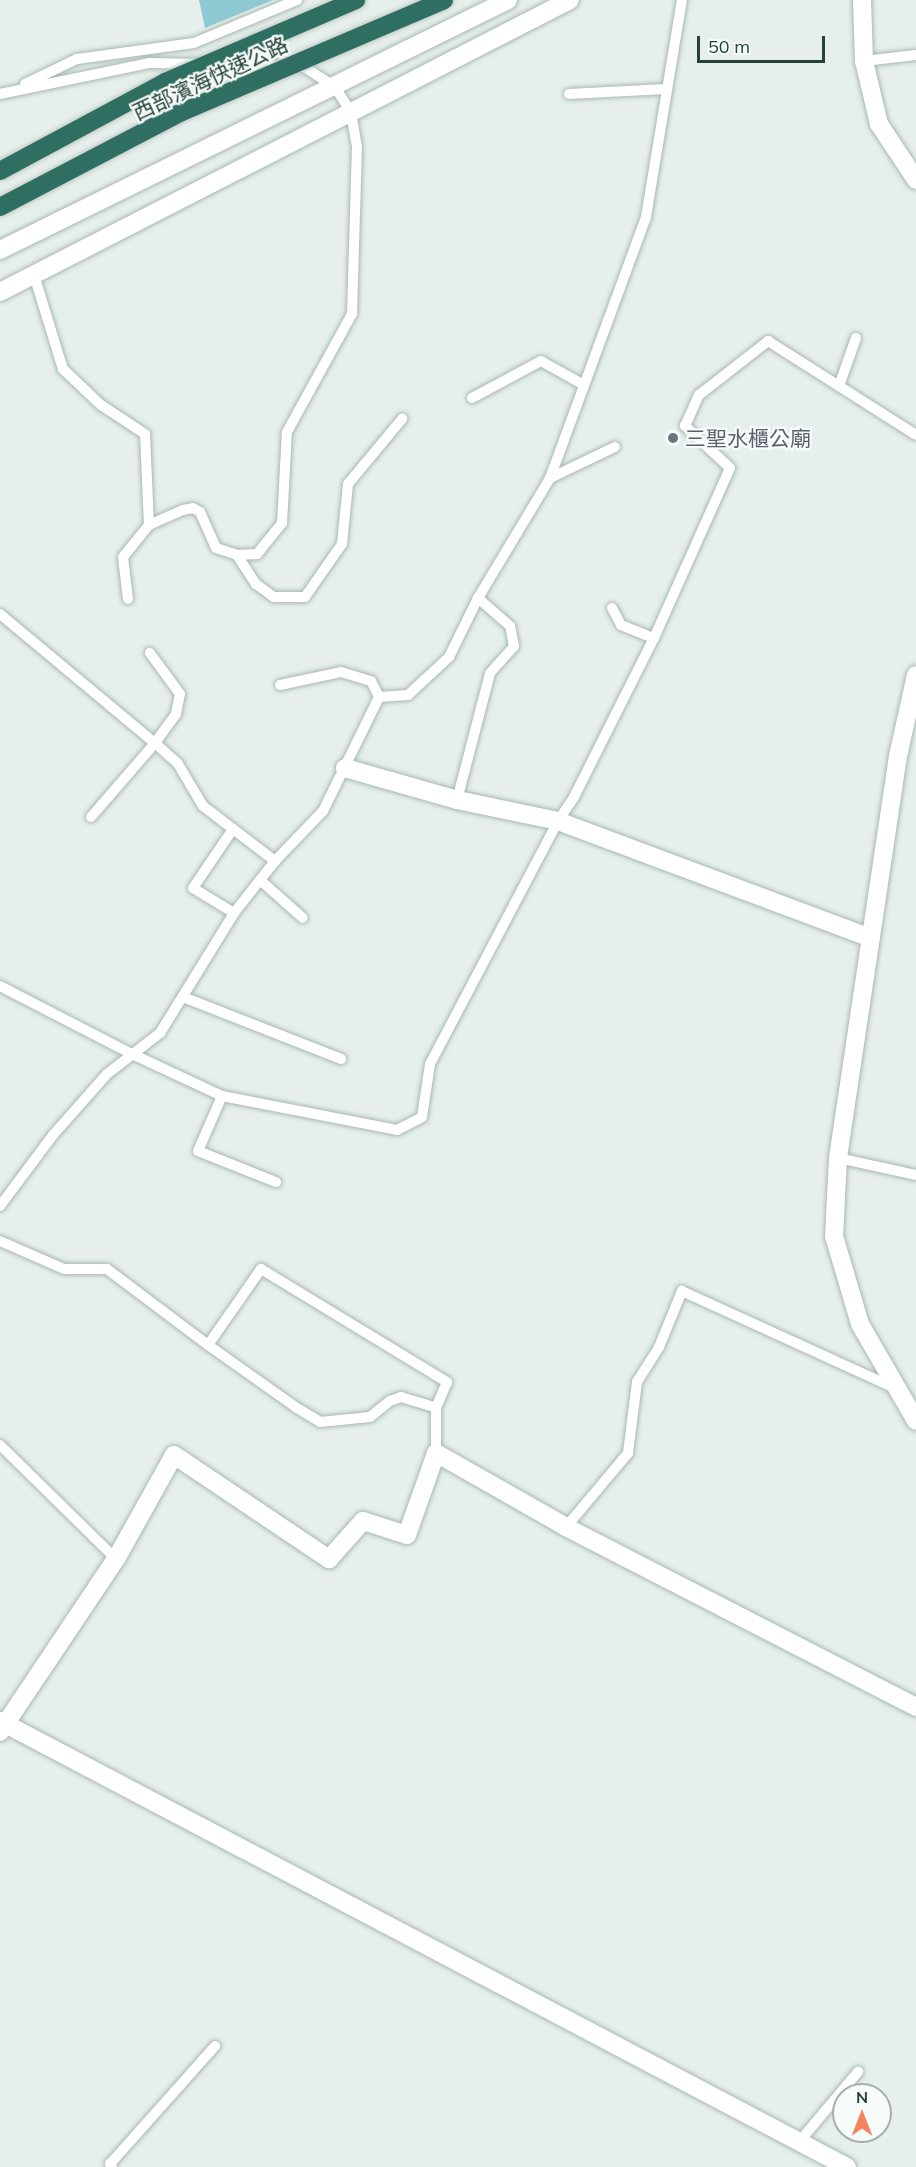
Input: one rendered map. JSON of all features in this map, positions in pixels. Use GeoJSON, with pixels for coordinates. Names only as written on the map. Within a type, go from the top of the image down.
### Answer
{"type":"FeatureCollection","features":[{"type":"Feature","properties":{"kind":"highway","name":"西部濱海快速公路"},"geometry":{"type":"LineString","coordinates":[[0,171],[165,82],[356,0]]}},
{"type":"Feature","properties":{"kind":"highway","name":"西部濱海快速公路"},"geometry":{"type":"LineString","coordinates":[[0,207],[182,112],[444,0]]}},
{"type":"Feature","properties":{"kind":"street"},"geometry":{"type":"LineString","coordinates":[[0,250],[508,0]]}},
{"type":"Feature","properties":{"kind":"street"},"geometry":{"type":"LineString","coordinates":[[0,292],[570,0]]}},
{"type":"Feature","properties":{"kind":"street"},"geometry":{"type":"LineString","coordinates":[[862,0],[864,61],[879,124],[916,180]]}},
{"type":"Feature","properties":{"kind":"street"},"geometry":{"type":"LineString","coordinates":[[916,675],[898,756],[838,1158],[834,1236],[860,1324],[916,1421]]}},
{"type":"Feature","properties":{"kind":"street"},"geometry":{"type":"LineString","coordinates":[[345,768],[457,800],[558,821],[871,938]]}},
{"type":"Feature","properties":{"kind":"street"},"geometry":{"type":"LineString","coordinates":[[847,2167],[2,1725],[116,1559],[174,1455],[329,1559],[363,1521],[407,1535],[436,1453],[566,1527],[916,1707]]}},
{"type":"Feature","properties":{"kind":"lane"},"geometry":{"type":"LineString","coordinates":[[5,93],[77,59],[194,43],[297,0]]}},
{"type":"Feature","properties":{"kind":"lane"},"geometry":{"type":"LineString","coordinates":[[379,697],[408,695],[449,657],[478,597],[550,478],[646,217],[681,0]]}},
{"type":"Feature","properties":{"kind":"lane"},"geometry":{"type":"LineString","coordinates":[[864,61],[916,55]]}},
{"type":"Feature","properties":{"kind":"lane"},"geometry":{"type":"LineString","coordinates":[[5,93],[150,63],[304,67],[335,87],[351,112],[357,147],[352,314],[286,432],[282,523],[257,554],[237,555],[216,548],[200,513],[193,508],[149,525],[123,557],[128,599]]}},
{"type":"Feature","properties":{"kind":"lane"},"geometry":{"type":"LineString","coordinates":[[569,94],[665,89]]}},
{"type":"Feature","properties":{"kind":"lane"},"geometry":{"type":"LineString","coordinates":[[34,275],[63,369],[100,405],[145,434],[149,525]]}},
{"type":"Feature","properties":{"kind":"lane"},"geometry":{"type":"LineString","coordinates":[[839,386],[856,338]]}},
{"type":"Feature","properties":{"kind":"lane"},"geometry":{"type":"LineString","coordinates":[[0,986],[132,1054],[222,1096],[397,1130],[422,1117],[430,1064],[558,821],[574,797],[654,639],[730,468],[685,426],[699,395],[768,341],[916,435]]}},
{"type":"Feature","properties":{"kind":"lane"},"geometry":{"type":"LineString","coordinates":[[472,398],[541,361],[584,385]]}},
{"type":"Feature","properties":{"kind":"lane"},"geometry":{"type":"LineString","coordinates":[[237,555],[256,584],[274,597],[305,597],[342,544],[348,484],[402,419]]}},
{"type":"Feature","properties":{"kind":"lane"},"geometry":{"type":"LineString","coordinates":[[550,478],[615,447]]}},
{"type":"Feature","properties":{"kind":"lane"},"geometry":{"type":"LineString","coordinates":[[457,800],[490,673],[514,646],[510,626],[478,597]]}},
{"type":"Feature","properties":{"kind":"lane"},"geometry":{"type":"LineString","coordinates":[[612,608],[621,625],[654,639]]}},
{"type":"Feature","properties":{"kind":"lane"},"geometry":{"type":"LineString","coordinates":[[0,614],[155,743],[178,764],[203,806],[275,861]]}},
{"type":"Feature","properties":{"kind":"lane"},"geometry":{"type":"LineString","coordinates":[[91,817],[155,743],[176,714],[180,694],[150,653]]}},
{"type":"Feature","properties":{"kind":"lane"},"geometry":{"type":"LineString","coordinates":[[280,685],[340,672],[371,681],[379,697]]}},
{"type":"Feature","properties":{"kind":"lane"},"geometry":{"type":"LineString","coordinates":[[0,1206],[106,1074],[160,1034],[234,913],[275,861],[323,811],[379,697]]}},
{"type":"Feature","properties":{"kind":"lane"},"geometry":{"type":"LineString","coordinates":[[233,830],[193,888],[234,913]]}},
{"type":"Feature","properties":{"kind":"lane"},"geometry":{"type":"LineString","coordinates":[[260,880],[303,918]]}},
{"type":"Feature","properties":{"kind":"lane"},"geometry":{"type":"LineString","coordinates":[[183,997],[341,1059]]}},
{"type":"Feature","properties":{"kind":"lane"},"geometry":{"type":"LineString","coordinates":[[222,1096],[198,1151],[276,1182]]}},
{"type":"Feature","properties":{"kind":"lane"},"geometry":{"type":"LineString","coordinates":[[838,1158],[916,1175]]}},
{"type":"Feature","properties":{"kind":"lane"},"geometry":{"type":"LineString","coordinates":[[0,1241],[64,1269],[107,1269],[208,1345],[320,1422],[370,1418],[390,1401],[401,1397],[436,1408]]}},
{"type":"Feature","properties":{"kind":"lane"},"geometry":{"type":"LineString","coordinates":[[208,1345],[261,1269],[447,1382],[436,1408],[436,1453]]}},
{"type":"Feature","properties":{"kind":"lane"},"geometry":{"type":"LineString","coordinates":[[566,1527],[628,1453],[638,1382],[659,1347],[682,1291],[898,1390]]}},
{"type":"Feature","properties":{"kind":"lane"},"geometry":{"type":"LineString","coordinates":[[0,1445],[116,1559]]}},
{"type":"Feature","properties":{"kind":"lane"},"geometry":{"type":"LineString","coordinates":[[112,2167],[110,2164],[215,2046]]}},
{"type":"Feature","properties":{"kind":"lane"},"geometry":{"type":"LineString","coordinates":[[799,2142],[858,2072]]}},
{"type":"Feature","properties":{"kind":"water"},"geometry":{"type":"Polygon","coordinates":[[[199,0],[273,0],[205,28],[199,0]]]}},
{"type":"Feature","properties":{"kind":"place","name":"三聖水櫃公廟"},"geometry":{"type":"Point","coordinates":[673,438]}}]}
